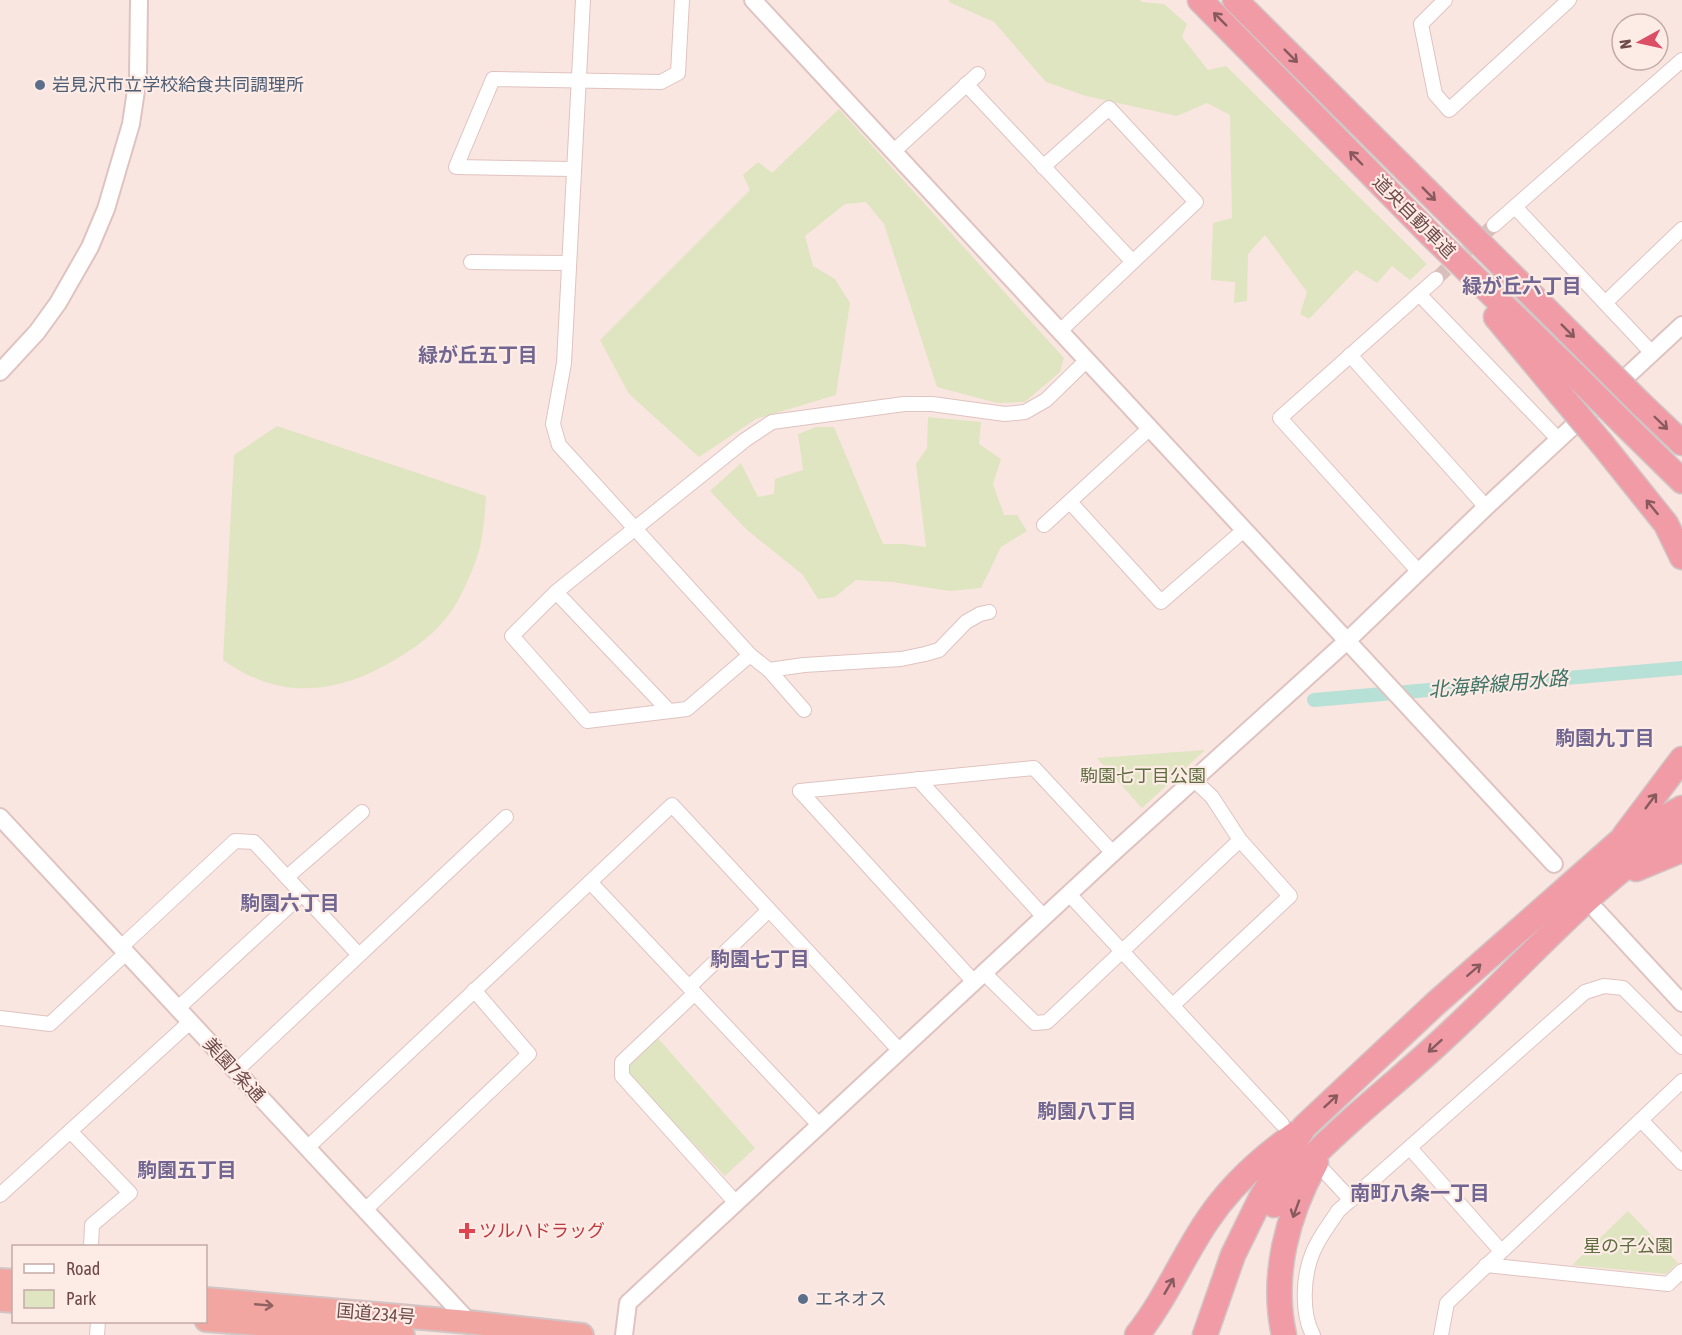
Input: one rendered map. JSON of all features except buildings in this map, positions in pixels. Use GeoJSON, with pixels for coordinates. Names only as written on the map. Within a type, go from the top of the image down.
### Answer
{"type":"FeatureCollection","features":[{"type":"Feature","properties":{"kind":"highway","name":"道央自動車道"},"geometry":{"type":"LineString","coordinates":[[1200,0],[1431,235],[1682,481]]}},
{"type":"Feature","properties":{"kind":"highway","name":"道央自動車道"},"geometry":{"type":"LineString","coordinates":[[1235,0],[1682,443]]}},
{"type":"Feature","properties":{"kind":"highway"},"geometry":{"type":"LineString","coordinates":[[1431,235],[1666,524],[1682,557]]}},
{"type":"Feature","properties":{"kind":"highway"},"geometry":{"type":"LineString","coordinates":[[1137,1335],[1150,1318],[1207,1220],[1231,1189],[1293,1126],[1619,842],[1682,759]]}},
{"type":"Feature","properties":{"kind":"highway"},"geometry":{"type":"LineString","coordinates":[[1619,842],[1682,808]]}},
{"type":"Feature","properties":{"kind":"highway"},"geometry":{"type":"LineString","coordinates":[[1219,1335],[1239,1274],[1257,1234],[1288,1183],[1330,1138],[1455,1028],[1552,932],[1654,844],[1682,825]]}},
{"type":"Feature","properties":{"kind":"highway"},"geometry":{"type":"LineString","coordinates":[[1611,880],[1682,850]]}},
{"type":"Feature","properties":{"kind":"highway"},"geometry":{"type":"LineString","coordinates":[[1205,1335],[1233,1255],[1293,1126]]}},
{"type":"Feature","properties":{"kind":"highway"},"geometry":{"type":"LineString","coordinates":[[1284,1335],[1279,1293],[1280,1265],[1286,1238],[1311,1173],[1330,1138]]}},
{"type":"Feature","properties":{"kind":"highway","name":"国道234号"},"geometry":{"type":"LineString","coordinates":[[207,1315],[582,1335]]}},
{"type":"Feature","properties":{"kind":"highway","name":"国道234号"},"geometry":{"type":"LineString","coordinates":[[207,1315],[403,1335]]}},
{"type":"Feature","properties":{"kind":"street"},"geometry":{"type":"LineString","coordinates":[[0,372],[37,332],[58,303],[90,247],[106,209],[131,124],[138,77],[139,0]]}},
{"type":"Feature","properties":{"kind":"street"},"geometry":{"type":"LineString","coordinates":[[583,0],[564,363],[553,424],[559,445],[750,655],[769,670],[804,710]]}},
{"type":"Feature","properties":{"kind":"street"},"geometry":{"type":"LineString","coordinates":[[573,169],[456,167],[493,79],[661,82],[678,73],[682,0]]}},
{"type":"Feature","properties":{"kind":"street"},"geometry":{"type":"LineString","coordinates":[[753,0],[1554,864]]}},
{"type":"Feature","properties":{"kind":"street"},"geometry":{"type":"LineString","coordinates":[[1445,0],[1421,24],[1435,94],[1449,110],[1569,0]]}},
{"type":"Feature","properties":{"kind":"street"},"geometry":{"type":"LineString","coordinates":[[1494,225],[1682,60]]}},
{"type":"Feature","properties":{"kind":"street"},"geometry":{"type":"LineString","coordinates":[[894,151],[978,74]]}},
{"type":"Feature","properties":{"kind":"street"},"geometry":{"type":"LineString","coordinates":[[966,84],[1132,261]]}},
{"type":"Feature","properties":{"kind":"street"},"geometry":{"type":"LineString","coordinates":[[1043,167],[1109,108],[1196,202],[1060,331]]}},
{"type":"Feature","properties":{"kind":"street"},"geometry":{"type":"LineString","coordinates":[[1516,208],[1652,353]]}},
{"type":"Feature","properties":{"kind":"street"},"geometry":{"type":"LineString","coordinates":[[1605,303],[1682,229]]}},
{"type":"Feature","properties":{"kind":"street"},"geometry":{"type":"LineString","coordinates":[[471,262],[569,263]]}},
{"type":"Feature","properties":{"kind":"street"},"geometry":{"type":"LineString","coordinates":[[1419,572],[1280,418],[1436,279]]}},
{"type":"Feature","properties":{"kind":"street"},"geometry":{"type":"LineString","coordinates":[[1419,294],[1559,440]]}},
{"type":"Feature","properties":{"kind":"street"},"geometry":{"type":"LineString","coordinates":[[624,1335],[628,1303],[1113,853],[1348,640],[1486,507],[1682,325]]}},
{"type":"Feature","properties":{"kind":"street"},"geometry":{"type":"LineString","coordinates":[[1350,355],[1486,507]]}},
{"type":"Feature","properties":{"kind":"street"},"geometry":{"type":"LineString","coordinates":[[750,655],[687,710],[587,721],[512,636],[556,592],[745,440],[772,422],[904,404],[932,404],[1005,414],[1025,411],[1046,400],[1086,360]]}},
{"type":"Feature","properties":{"kind":"street"},"geometry":{"type":"LineString","coordinates":[[1044,525],[1150,428]]}},
{"type":"Feature","properties":{"kind":"street"},"geometry":{"type":"LineString","coordinates":[[1070,502],[1161,602],[1244,530]]}},
{"type":"Feature","properties":{"kind":"street"},"geometry":{"type":"LineString","coordinates":[[556,592],[669,711]]}},
{"type":"Feature","properties":{"kind":"street"},"geometry":{"type":"LineString","coordinates":[[769,670],[804,665],[901,659],[932,652],[939,650],[949,642],[966,622],[989,612]]}},
{"type":"Feature","properties":{"kind":"street"},"geometry":{"type":"LineString","coordinates":[[1113,853],[1034,768],[800,791],[979,977],[1035,1023],[1040,1024],[1047,1022],[1240,840]]}},
{"type":"Feature","properties":{"kind":"street"},"geometry":{"type":"LineString","coordinates":[[918,779],[1044,917]]}},
{"type":"Feature","properties":{"kind":"street"},"geometry":{"type":"LineString","coordinates":[[1173,1005],[1290,896],[1240,840],[1212,797],[1194,780]]}},
{"type":"Feature","properties":{"kind":"street"},"geometry":{"type":"LineString","coordinates":[[307,1148],[672,805],[900,1051]]}},
{"type":"Feature","properties":{"kind":"street"},"geometry":{"type":"LineString","coordinates":[[287,877],[362,812]]}},
{"type":"Feature","properties":{"kind":"street","name":"美園7条通"},"geometry":{"type":"LineString","coordinates":[[0,817],[476,1329]]}},
{"type":"Feature","properties":{"kind":"street"},"geometry":{"type":"LineString","coordinates":[[236,1071],[506,817]]}},
{"type":"Feature","properties":{"kind":"street"},"geometry":{"type":"LineString","coordinates":[[0,1018],[50,1024],[234,841],[254,842],[358,954]]}},
{"type":"Feature","properties":{"kind":"street"},"geometry":{"type":"LineString","coordinates":[[590,882],[820,1126]]}},
{"type":"Feature","properties":{"kind":"street"},"geometry":{"type":"LineString","coordinates":[[177,1009],[302,894]]}},
{"type":"Feature","properties":{"kind":"street"},"geometry":{"type":"LineString","coordinates":[[1069,894],[1173,1005],[1293,1126]]}},
{"type":"Feature","properties":{"kind":"street"},"geometry":{"type":"LineString","coordinates":[[736,1203],[622,1076],[622,1062],[769,910]]}},
{"type":"Feature","properties":{"kind":"street"},"geometry":{"type":"LineString","coordinates":[[1597,911],[1682,1003]]}},
{"type":"Feature","properties":{"kind":"street"},"geometry":{"type":"LineString","coordinates":[[1313,1335],[1309,1326],[1304,1291],[1313,1252],[1338,1211],[1585,992],[1604,986],[1623,988],[1682,1047]]}},
{"type":"Feature","properties":{"kind":"street"},"geometry":{"type":"LineString","coordinates":[[364,1210],[530,1054],[474,990]]}},
{"type":"Feature","properties":{"kind":"street"},"geometry":{"type":"LineString","coordinates":[[0,1195],[190,1022]]}},
{"type":"Feature","properties":{"kind":"street"},"geometry":{"type":"LineString","coordinates":[[1441,1335],[1447,1303],[1682,1081]]}},
{"type":"Feature","properties":{"kind":"street"},"geometry":{"type":"LineString","coordinates":[[1641,1120],[1682,1162]]}},
{"type":"Feature","properties":{"kind":"street"},"geometry":{"type":"LineString","coordinates":[[70,1131],[130,1193],[92,1225],[91,1245]]}},
{"type":"Feature","properties":{"kind":"street"},"geometry":{"type":"LineString","coordinates":[[1410,1148],[1501,1251]]}},
{"type":"Feature","properties":{"kind":"street"},"geometry":{"type":"LineString","coordinates":[[1325,1172],[1350,1200]]}},
{"type":"Feature","properties":{"kind":"street"},"geometry":{"type":"LineString","coordinates":[[1486,1265],[1668,1284],[1682,1271]]}},
{"type":"Feature","properties":{"kind":"green space"},"geometry":{"type":"Polygon","coordinates":[[[949,0],[1140,0],[1164,4],[1187,24],[1182,37],[1208,70],[1226,66],[1427,264],[1410,280],[1392,266],[1377,283],[1356,270],[1309,319],[1300,314],[1307,292],[1265,235],[1248,254],[1247,301],[1234,303],[1235,282],[1211,280],[1213,223],[1232,218],[1230,115],[1207,103],[1177,116],[1086,96],[1046,82],[994,22],[949,0]]]}},
{"type":"Feature","properties":{"kind":"green space"},"geometry":{"type":"Polygon","coordinates":[[[839,109],[1064,358],[1060,372],[1025,402],[997,403],[937,387],[884,224],[866,202],[845,204],[805,236],[813,266],[835,279],[850,303],[836,395],[756,419],[699,457],[629,394],[600,340],[750,190],[743,175],[758,162],[772,173],[839,109]]]}},
{"type":"Feature","properties":{"kind":"green space"},"geometry":{"type":"Polygon","coordinates":[[[928,417],[981,422],[979,444],[1001,459],[993,484],[1004,515],[1017,515],[1027,531],[1001,547],[981,588],[950,591],[892,582],[856,580],[835,597],[818,599],[803,575],[747,530],[710,491],[741,463],[758,497],[774,494],[775,479],[803,470],[798,434],[816,427],[834,427],[883,544],[926,547],[916,464],[927,448],[928,417]]]}},
{"type":"Feature","properties":{"kind":"green space"},"geometry":{"type":"Polygon","coordinates":[[[277,426],[486,496],[482,536],[476,561],[462,593],[443,622],[427,638],[398,658],[376,670],[332,686],[289,687],[267,682],[223,660],[234,455],[277,426]]]}},
{"type":"Feature","properties":{"kind":"green space","name":"駒園七丁目公園"},"geometry":{"type":"Polygon","coordinates":[[[1205,750],[1142,808],[1097,758],[1205,750]]]}},
{"type":"Feature","properties":{"kind":"green space"},"geometry":{"type":"Polygon","coordinates":[[[656,1036],[755,1148],[725,1176],[630,1077],[628,1064],[656,1036]]]}},
{"type":"Feature","properties":{"kind":"green space","name":"星の子公園"},"geometry":{"type":"Polygon","coordinates":[[[1628,1211],[1678,1263],[1666,1274],[1572,1265],[1628,1211]]]}},
{"type":"Feature","properties":{"kind":"waterway","name":"北海幹線用水路"},"geometry":{"type":"LineString","coordinates":[[1314,700],[1682,668]]}},
{"type":"Feature","properties":{"kind":"tunnel"},"geometry":{"type":"LineString","coordinates":[[1436,279],[1494,225]]}},
{"type":"Feature","properties":{"kind":"place","name":"岩見沢市立学校給食共同調理所"},"geometry":{"type":"Point","coordinates":[40,85]}},
{"type":"Feature","properties":{"kind":"place","name":"ツルハドラッグ"},"geometry":{"type":"Point","coordinates":[467,1231]}},
{"type":"Feature","properties":{"kind":"place","name":"エネオス"},"geometry":{"type":"Point","coordinates":[803,1299]}},
{"type":"Feature","properties":{"kind":"district","name":"緑が丘六丁目"},"geometry":{"type":"Point","coordinates":[1522,286]}},
{"type":"Feature","properties":{"kind":"district","name":"緑が丘五丁目"},"geometry":{"type":"Point","coordinates":[478,355]}},
{"type":"Feature","properties":{"kind":"district","name":"駒園九丁目"},"geometry":{"type":"Point","coordinates":[1605,738]}},
{"type":"Feature","properties":{"kind":"district","name":"駒園六丁目"},"geometry":{"type":"Point","coordinates":[290,903]}},
{"type":"Feature","properties":{"kind":"district","name":"駒園七丁目"},"geometry":{"type":"Point","coordinates":[760,959]}},
{"type":"Feature","properties":{"kind":"district","name":"駒園八丁目"},"geometry":{"type":"Point","coordinates":[1087,1111]}},
{"type":"Feature","properties":{"kind":"district","name":"駒園五丁目"},"geometry":{"type":"Point","coordinates":[187,1170]}},
{"type":"Feature","properties":{"kind":"district","name":"南町八条一丁目"},"geometry":{"type":"Point","coordinates":[1420,1193]}}]}
